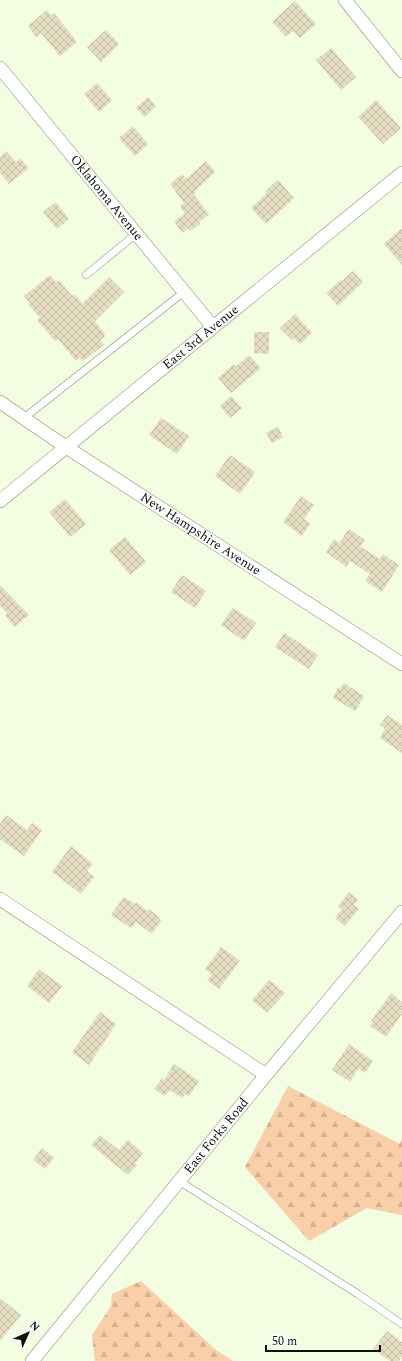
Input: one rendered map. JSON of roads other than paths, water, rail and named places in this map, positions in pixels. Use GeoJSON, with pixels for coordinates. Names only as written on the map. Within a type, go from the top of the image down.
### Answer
{"type":"FeatureCollection","features":[{"type":"Feature","properties":{"kind":"street"},"geometry":{"type":"LineString","coordinates":[[345,0],[402,71]]}},
{"type":"Feature","properties":{"kind":"street","name":"Oklahoma Avenue"},"geometry":{"type":"LineString","coordinates":[[0,68],[213,327]]}},
{"type":"Feature","properties":{"kind":"street","name":"East 3rd Avenue"},"geometry":{"type":"LineString","coordinates":[[0,501],[402,173]]}},
{"type":"Feature","properties":{"kind":"street","name":"New Hampshire Avenue"},"geometry":{"type":"LineString","coordinates":[[0,402],[66,447],[402,664]]}},
{"type":"Feature","properties":{"kind":"street"},"geometry":{"type":"LineString","coordinates":[[0,899],[266,1075]]}},
{"type":"Feature","properties":{"kind":"street","name":"East Forks Road"},"geometry":{"type":"LineString","coordinates":[[32,1361],[266,1075],[402,912]]}},
{"type":"Feature","properties":{"kind":"lane"},"geometry":{"type":"LineString","coordinates":[[86,276],[136,234]]}},
{"type":"Feature","properties":{"kind":"lane"},"geometry":{"type":"LineString","coordinates":[[24,418],[184,292]]}},
{"type":"Feature","properties":{"kind":"lane"},"geometry":{"type":"LineString","coordinates":[[179,1182],[358,1294],[402,1324]]}}]}
